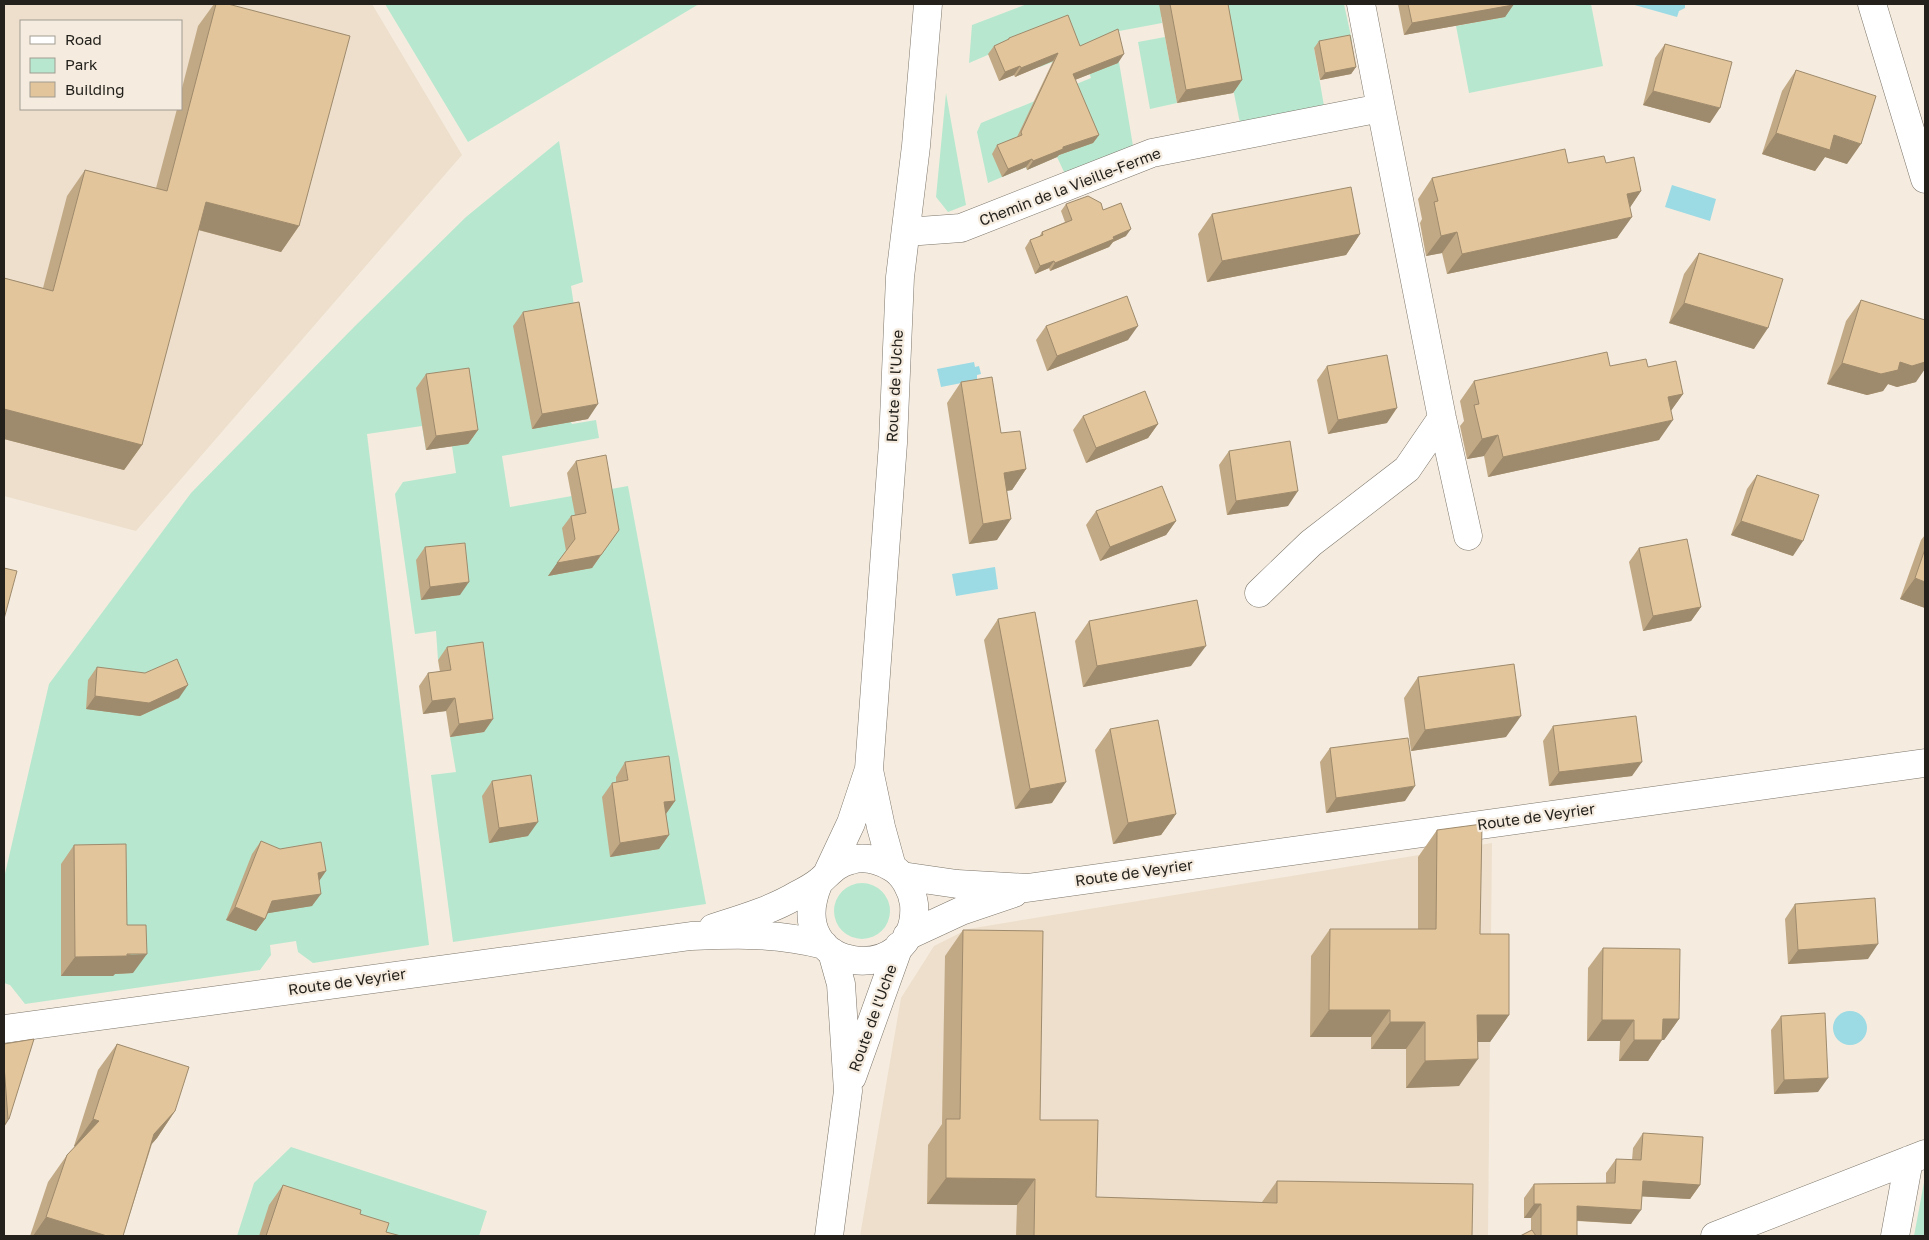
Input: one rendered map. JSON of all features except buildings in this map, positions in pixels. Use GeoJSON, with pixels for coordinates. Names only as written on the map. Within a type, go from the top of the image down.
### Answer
{"type":"FeatureCollection","features":[{"type":"Feature","properties":{"kind":"street","name":"Route de l'Uche"},"geometry":{"type":"LineString","coordinates":[[823,877],[852,823],[869,769],[893,443],[900,277],[916,146],[928,4]]}},
{"type":"Feature","properties":{"kind":"street"},"geometry":{"type":"LineString","coordinates":[[1361,4],[1442,418],[1468,536]]}},
{"type":"Feature","properties":{"kind":"street"},"geometry":{"type":"LineString","coordinates":[[1872,4],[1925,179]]}},
{"type":"Feature","properties":{"kind":"street","name":"Chemin de la Vieille-Ferme"},"geometry":{"type":"LineString","coordinates":[[906,232],[961,228],[1152,153],[1381,108]]}},
{"type":"Feature","properties":{"kind":"street"},"geometry":{"type":"LineString","coordinates":[[1259,593],[1311,543],[1407,469],[1442,418]]}},
{"type":"Feature","properties":{"kind":"street","name":"Route de Veyrier"},"geometry":{"type":"LineString","coordinates":[[897,872],[957,884],[1027,888],[1925,763]]}},
{"type":"Feature","properties":{"kind":"street","name":"Route de l'Uche"},"geometry":{"type":"LineString","coordinates":[[869,769],[881,827],[897,872]]}},
{"type":"Feature","properties":{"kind":"street"},"geometry":{"type":"LineString","coordinates":[[866,858],[880,861],[897,872],[909,887],[914,906],[912,924],[903,941],[890,954],[866,962],[843,958],[828,949],[817,934],[811,915],[814,894],[823,877],[839,864],[852,859],[866,858]]}},
{"type":"Feature","properties":{"kind":"street","name":"Route de Veyrier"},"geometry":{"type":"LineString","coordinates":[[691,936],[786,900],[823,877]]}},
{"type":"Feature","properties":{"kind":"street","name":"Route de Veyrier"},"geometry":{"type":"LineString","coordinates":[[903,941],[961,911],[1027,888]]}},
{"type":"Feature","properties":{"kind":"street","name":"Route de Veyrier"},"geometry":{"type":"LineString","coordinates":[[4,1029],[691,936],[771,935],[797,938],[828,949]]}},
{"type":"Feature","properties":{"kind":"street","name":"Route de l'Uche"},"geometry":{"type":"LineString","coordinates":[[848,1091],[903,941]]}},
{"type":"Feature","properties":{"kind":"street","name":"Route de l'Uche"},"geometry":{"type":"LineString","coordinates":[[828,949],[841,984],[848,1091],[828,1236]]}},
{"type":"Feature","properties":{"kind":"street"},"geometry":{"type":"LineString","coordinates":[[1716,1236],[1917,1157]]}},
{"type":"Feature","properties":{"kind":"street"},"geometry":{"type":"LineString","coordinates":[[1895,1236],[1917,1157]]}},
{"type":"Feature","properties":{"kind":"shaded area"},"geometry":{"type":"Polygon","coordinates":[[[5,4],[372,4],[462,155],[136,531],[4,496],[5,4]]]}},
{"type":"Feature","properties":{"kind":"shaded area"},"geometry":{"type":"Polygon","coordinates":[[[1492,843],[1488,1236],[860,1236],[901,998],[934,946],[968,929],[1492,843]]]}},
{"type":"Feature","properties":{"kind":"green space"},"geometry":{"type":"Polygon","coordinates":[[[385,4],[699,4],[468,142],[385,4]]]}},
{"type":"Feature","properties":{"kind":"green space"},"geometry":{"type":"Polygon","coordinates":[[[1027,4],[1344,4],[1352,41],[1314,48],[1324,106],[1240,123],[1219,20],[1182,14],[1161,17],[1162,23],[1114,32],[1133,146],[1065,174],[1057,157],[1027,170],[1026,167],[988,183],[977,132],[981,123],[1091,78],[1081,51],[1040,67],[1004,48],[969,63],[972,25],[1027,4]]]}},
{"type":"Feature","properties":{"kind":"green space"},"geometry":{"type":"Polygon","coordinates":[[[1502,4],[1591,4],[1603,66],[1469,93],[1456,26],[1504,17],[1502,4]]]}},
{"type":"Feature","properties":{"kind":"green space"},"geometry":{"type":"Polygon","coordinates":[[[1165,37],[1177,103],[1150,109],[1138,42],[1165,37]]]}},
{"type":"Feature","properties":{"kind":"green space"},"geometry":{"type":"Polygon","coordinates":[[[946,93],[966,205],[948,212],[936,197],[946,93]]]}},
{"type":"Feature","properties":{"kind":"green space"},"geometry":{"type":"Polygon","coordinates":[[[559,141],[583,282],[571,286],[575,312],[571,422],[572,424],[596,420],[599,438],[502,456],[510,507],[628,486],[706,904],[453,942],[431,775],[456,772],[450,737],[483,732],[474,655],[438,660],[436,631],[415,634],[395,494],[403,482],[456,473],[452,446],[426,450],[422,426],[367,434],[429,945],[313,963],[298,952],[296,941],[270,945],[271,955],[260,970],[25,1004],[10,985],[4,983],[4,878],[49,684],[191,493],[354,327],[466,217],[559,141]]]}},
{"type":"Feature","properties":{"kind":"green space"},"geometry":{"type":"Polygon","coordinates":[[[862,883],[873,885],[882,891],[888,900],[890,911],[888,922],[882,931],[873,937],[862,939],[851,937],[842,931],[836,922],[834,911],[836,900],[842,891],[851,885],[862,883]]]}},
{"type":"Feature","properties":{"kind":"green space"},"geometry":{"type":"Polygon","coordinates":[[[291,1147],[487,1211],[479,1236],[237,1236],[254,1183],[291,1147]]]}},
{"type":"Feature","properties":{"kind":"green space"},"geometry":{"type":"Polygon","coordinates":[[[1925,1177],[1925,1236],[1914,1236],[1925,1177]]]}},
{"type":"Feature","properties":{"kind":"water"},"geometry":{"type":"Polygon","coordinates":[[[1631,4],[1685,4],[1685,8],[1679,11],[1677,17],[1631,4]]]}},
{"type":"Feature","properties":{"kind":"water"},"geometry":{"type":"Polygon","coordinates":[[[1672,185],[1716,199],[1710,221],[1665,207],[1672,185]]]}},
{"type":"Feature","properties":{"kind":"water"},"geometry":{"type":"Polygon","coordinates":[[[974,362],[975,367],[979,366],[981,374],[977,375],[977,380],[941,387],[937,369],[974,362]]]}},
{"type":"Feature","properties":{"kind":"water"},"geometry":{"type":"Polygon","coordinates":[[[995,567],[998,589],[956,596],[952,574],[995,567]]]}},
{"type":"Feature","properties":{"kind":"water"},"geometry":{"type":"Polygon","coordinates":[[[1850,1011],[1857,1012],[1862,1016],[1866,1021],[1866,1035],[1862,1040],[1857,1044],[1850,1045],[1843,1044],[1838,1040],[1834,1035],[1833,1028],[1834,1021],[1838,1016],[1843,1012],[1850,1011]]]}}]}
